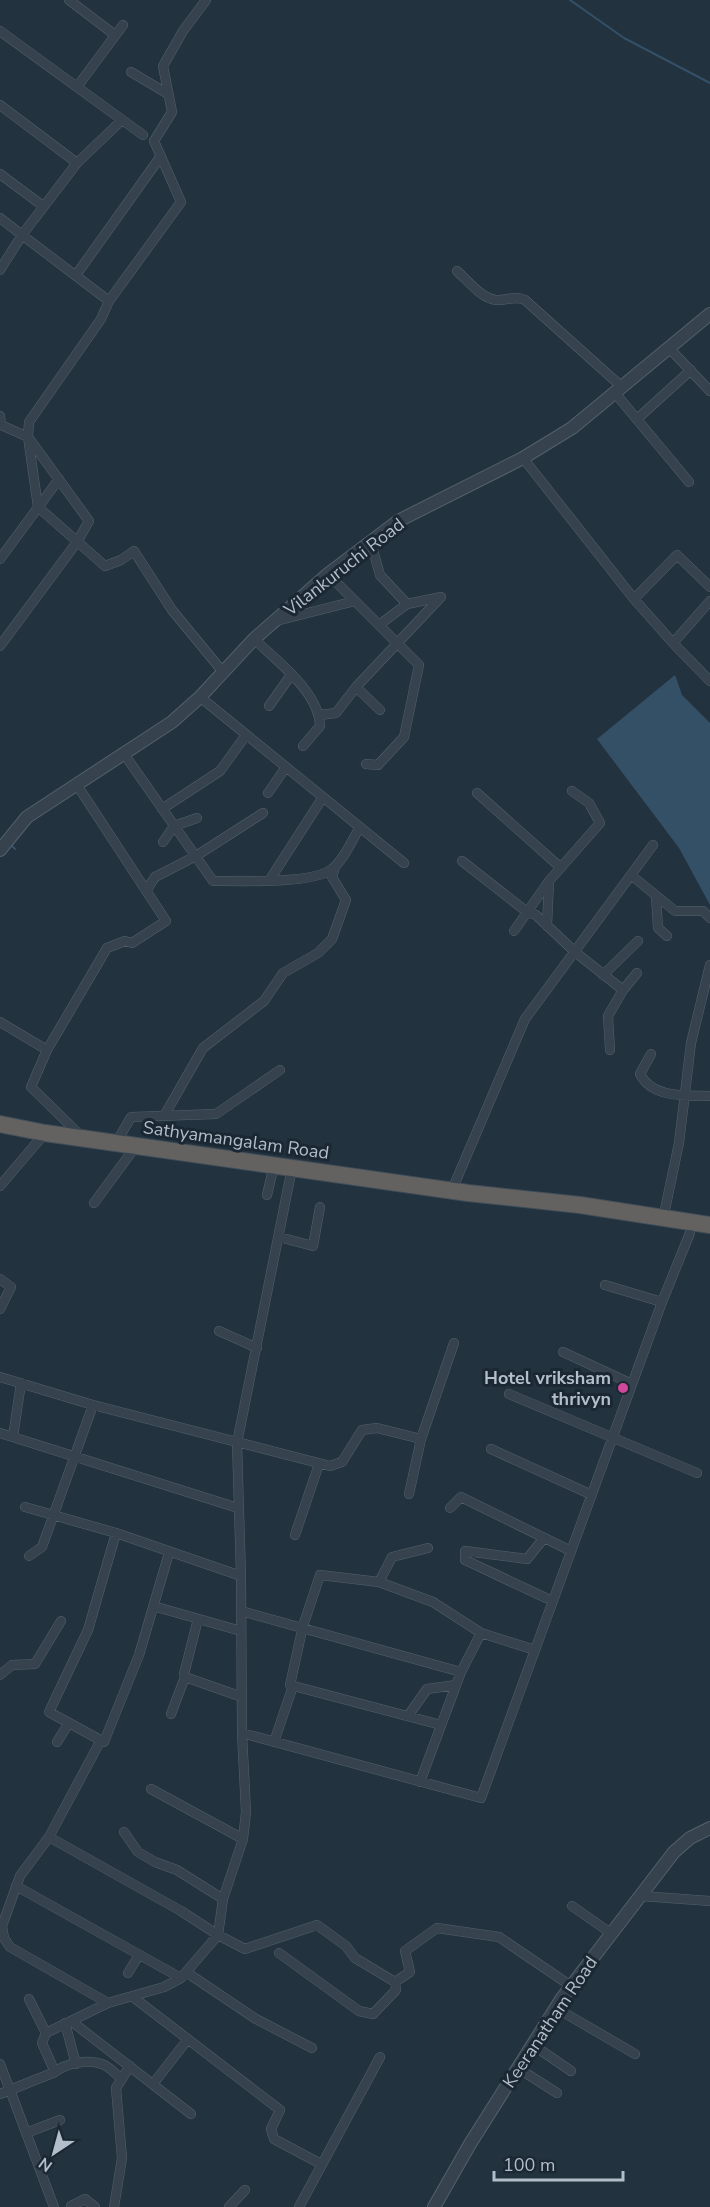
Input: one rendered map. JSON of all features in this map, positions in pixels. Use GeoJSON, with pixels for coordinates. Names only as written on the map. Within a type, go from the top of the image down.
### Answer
{"type":"FeatureCollection","features":[{"type":"Feature","properties":{"kind":"highway","name":"Sathyamangalam Road"},"geometry":{"type":"LineString","coordinates":[[0,1124],[45,1133],[460,1192],[580,1205],[710,1226]]}},
{"type":"Feature","properties":{"kind":"highway","name":"Sathyamangalam Road"},"geometry":{"type":"LineString","coordinates":[[460,1192],[529,1209],[710,1236]]}},
{"type":"Feature","properties":{"kind":"street"},"geometry":{"type":"LineString","coordinates":[[69,0],[115,35]]}},
{"type":"Feature","properties":{"kind":"street"},"geometry":{"type":"LineString","coordinates":[[206,0],[183,31],[163,66],[172,112],[154,141],[181,202],[109,301],[101,319],[30,422],[28,437],[38,507],[105,566],[121,560],[134,551],[172,610],[223,672]]}},
{"type":"Feature","properties":{"kind":"street"},"geometry":{"type":"LineString","coordinates":[[77,87],[123,25]]}},
{"type":"Feature","properties":{"kind":"street"},"geometry":{"type":"LineString","coordinates":[[0,30],[142,135]]}},
{"type":"Feature","properties":{"kind":"street"},"geometry":{"type":"LineString","coordinates":[[131,72],[168,94]]}},
{"type":"Feature","properties":{"kind":"street"},"geometry":{"type":"LineString","coordinates":[[0,105],[77,163]]}},
{"type":"Feature","properties":{"kind":"street"},"geometry":{"type":"LineString","coordinates":[[0,270],[22,235],[77,163],[122,120]]}},
{"type":"Feature","properties":{"kind":"street"},"geometry":{"type":"LineString","coordinates":[[76,275],[161,156]]}},
{"type":"Feature","properties":{"kind":"street"},"geometry":{"type":"LineString","coordinates":[[0,174],[43,206]]}},
{"type":"Feature","properties":{"kind":"street"},"geometry":{"type":"LineString","coordinates":[[0,218],[109,301]]}},
{"type":"Feature","properties":{"kind":"street"},"geometry":{"type":"LineString","coordinates":[[457,272],[490,298],[525,300],[619,390],[637,419],[689,482]]}},
{"type":"Feature","properties":{"kind":"street","name":"Vilankuruchi Road"},"geometry":{"type":"LineString","coordinates":[[5,844],[27,817],[172,722],[200,697],[254,639],[328,574],[398,521],[523,458],[572,428],[710,314]]}},
{"type":"Feature","properties":{"kind":"street"},"geometry":{"type":"LineString","coordinates":[[669,348],[710,391]]}},
{"type":"Feature","properties":{"kind":"street"},"geometry":{"type":"LineString","coordinates":[[637,419],[691,370]]}},
{"type":"Feature","properties":{"kind":"street"},"geometry":{"type":"LineString","coordinates":[[0,416],[1,425],[28,437],[89,521],[77,542],[0,646]]}},
{"type":"Feature","properties":{"kind":"street"},"geometry":{"type":"LineString","coordinates":[[523,458],[634,599],[710,680]]}},
{"type":"Feature","properties":{"kind":"street"},"geometry":{"type":"LineString","coordinates":[[0,559],[59,479]]}},
{"type":"Feature","properties":{"kind":"street"},"geometry":{"type":"LineString","coordinates":[[371,543],[380,575],[407,604]]}},
{"type":"Feature","properties":{"kind":"street"},"geometry":{"type":"LineString","coordinates":[[634,599],[677,555],[710,587]]}},
{"type":"Feature","properties":{"kind":"street"},"geometry":{"type":"LineString","coordinates":[[328,574],[419,665],[404,737],[378,765],[366,764]]}},
{"type":"Feature","properties":{"kind":"street"},"geometry":{"type":"LineString","coordinates":[[320,715],[336,713],[356,687],[441,597],[407,604],[380,625]]}},
{"type":"Feature","properties":{"kind":"street"},"geometry":{"type":"LineString","coordinates":[[274,622],[355,601]]}},
{"type":"Feature","properties":{"kind":"street"},"geometry":{"type":"LineString","coordinates":[[673,643],[710,601]]}},
{"type":"Feature","properties":{"kind":"street"},"geometry":{"type":"LineString","coordinates":[[254,639],[308,692],[320,715],[320,726],[303,746]]}},
{"type":"Feature","properties":{"kind":"street"},"geometry":{"type":"LineString","coordinates":[[269,706],[291,675]]}},
{"type":"Feature","properties":{"kind":"street"},"geometry":{"type":"LineString","coordinates":[[356,687],[381,710]]}},
{"type":"Feature","properties":{"kind":"street"},"geometry":{"type":"LineString","coordinates":[[200,697],[404,863]]}},
{"type":"Feature","properties":{"kind":"street"},"geometry":{"type":"LineString","coordinates":[[162,809],[220,771],[246,735]]}},
{"type":"Feature","properties":{"kind":"street"},"geometry":{"type":"LineString","coordinates":[[124,754],[213,881],[269,881],[325,875],[335,867]]}},
{"type":"Feature","properties":{"kind":"street"},"geometry":{"type":"LineString","coordinates":[[268,793],[286,768]]}},
{"type":"Feature","properties":{"kind":"street"},"geometry":{"type":"LineString","coordinates":[[77,785],[166,921],[132,943],[125,941],[107,948],[47,1050],[31,1087],[82,1138]]}},
{"type":"Feature","properties":{"kind":"street"},"geometry":{"type":"LineString","coordinates":[[514,931],[560,867],[600,823],[590,803],[572,791]]}},
{"type":"Feature","properties":{"kind":"street"},"geometry":{"type":"LineString","coordinates":[[477,793],[560,867]]}},
{"type":"Feature","properties":{"kind":"street"},"geometry":{"type":"LineString","coordinates":[[269,881],[323,797]]}},
{"type":"Feature","properties":{"kind":"street"},"geometry":{"type":"LineString","coordinates":[[146,891],[155,877],[196,856],[263,813]]}},
{"type":"Feature","properties":{"kind":"street"},"geometry":{"type":"LineString","coordinates":[[163,842],[174,826],[197,818]]}},
{"type":"Feature","properties":{"kind":"street"},"geometry":{"type":"LineString","coordinates":[[164,1116],[203,1048],[264,1000],[283,973],[318,953],[332,939],[346,900],[332,877],[335,867],[360,827]]}},
{"type":"Feature","properties":{"kind":"street"},"geometry":{"type":"LineString","coordinates":[[460,1192],[525,1019],[653,845]]}},
{"type":"Feature","properties":{"kind":"street"},"geometry":{"type":"LineString","coordinates":[[462,861],[527,912],[536,915],[575,952],[623,990]]}},
{"type":"Feature","properties":{"kind":"street"},"geometry":{"type":"LineString","coordinates":[[631,876],[675,911],[703,911],[710,918]]}},
{"type":"Feature","properties":{"kind":"street"},"geometry":{"type":"LineString","coordinates":[[547,926],[549,881]]}},
{"type":"Feature","properties":{"kind":"street"},"geometry":{"type":"LineString","coordinates":[[656,896],[658,928],[667,936]]}},
{"type":"Feature","properties":{"kind":"street"},"geometry":{"type":"LineString","coordinates":[[603,975],[638,941]]}},
{"type":"Feature","properties":{"kind":"street"},"geometry":{"type":"LineString","coordinates":[[663,1219],[679,1143],[691,1043],[710,965]]}},
{"type":"Feature","properties":{"kind":"street"},"geometry":{"type":"LineString","coordinates":[[610,1050],[608,1016],[623,990],[637,973]]}},
{"type":"Feature","properties":{"kind":"street"},"geometry":{"type":"LineString","coordinates":[[0,1022],[47,1050]]}},
{"type":"Feature","properties":{"kind":"street"},"geometry":{"type":"LineString","coordinates":[[651,1054],[640,1074],[644,1082],[662,1093],[710,1096]]}},
{"type":"Feature","properties":{"kind":"street"},"geometry":{"type":"LineString","coordinates":[[116,1143],[131,1117],[216,1114],[280,1070]]}},
{"type":"Feature","properties":{"kind":"street"},"geometry":{"type":"LineString","coordinates":[[0,1186],[45,1133]]}},
{"type":"Feature","properties":{"kind":"street"},"geometry":{"type":"LineString","coordinates":[[94,1203],[136,1146]]}},
{"type":"Feature","properties":{"kind":"street"},"geometry":{"type":"LineString","coordinates":[[267,1195],[274,1165]]}},
{"type":"Feature","properties":{"kind":"street"},"geometry":{"type":"LineString","coordinates":[[55,2072],[42,2043],[46,2033],[108,2003],[164,1987],[184,1975],[218,1935],[224,1899],[243,1839],[246,1812],[242,1733],[237,1443],[292,1168]]}},
{"type":"Feature","properties":{"kind":"street"},"geometry":{"type":"LineString","coordinates":[[279,1237],[313,1246],[320,1207]]}},
{"type":"Feature","properties":{"kind":"street"},"geometry":{"type":"LineString","coordinates":[[242,1733],[481,1798],[662,1302],[690,1233]]}},
{"type":"Feature","properties":{"kind":"street"},"geometry":{"type":"LineString","coordinates":[[0,1279],[11,1287],[0,1309]]}},
{"type":"Feature","properties":{"kind":"street"},"geometry":{"type":"LineString","coordinates":[[605,1285],[662,1302]]}},
{"type":"Feature","properties":{"kind":"street"},"geometry":{"type":"LineString","coordinates":[[219,1331],[257,1348]]}},
{"type":"Feature","properties":{"kind":"street"},"geometry":{"type":"LineString","coordinates":[[409,1494],[421,1439],[454,1343]]}},
{"type":"Feature","properties":{"kind":"street"},"geometry":{"type":"LineString","coordinates":[[563,1352],[632,1384]]}},
{"type":"Feature","properties":{"kind":"street"},"geometry":{"type":"LineString","coordinates":[[0,1377],[93,1405],[330,1466],[342,1462],[362,1430],[377,1428],[421,1439]]}},
{"type":"Feature","properties":{"kind":"street"},"geometry":{"type":"LineString","coordinates":[[13,1437],[21,1383]]}},
{"type":"Feature","properties":{"kind":"street"},"geometry":{"type":"LineString","coordinates":[[509,1394],[697,1473]]}},
{"type":"Feature","properties":{"kind":"street"},"geometry":{"type":"LineString","coordinates":[[29,1556],[42,1547],[93,1405]]}},
{"type":"Feature","properties":{"kind":"street"},"geometry":{"type":"LineString","coordinates":[[0,1432],[238,1508]]}},
{"type":"Feature","properties":{"kind":"street"},"geometry":{"type":"LineString","coordinates":[[491,1449],[592,1495]]}},
{"type":"Feature","properties":{"kind":"street"},"geometry":{"type":"LineString","coordinates":[[295,1535],[319,1464]]}},
{"type":"Feature","properties":{"kind":"street"},"geometry":{"type":"LineString","coordinates":[[450,1508],[461,1497],[571,1551]]}},
{"type":"Feature","properties":{"kind":"street"},"geometry":{"type":"LineString","coordinates":[[25,1507],[116,1533],[241,1576]]}},
{"type":"Feature","properties":{"kind":"street"},"geometry":{"type":"LineString","coordinates":[[116,1533],[88,1630],[49,1712],[104,1742],[139,1655],[169,1552]]}},
{"type":"Feature","properties":{"kind":"street"},"geometry":{"type":"LineString","coordinates":[[544,1538],[526,1558],[465,1551],[465,1560],[546,1598]]}},
{"type":"Feature","properties":{"kind":"street"},"geometry":{"type":"LineString","coordinates":[[379,1582],[392,1557],[428,1548]]}},
{"type":"Feature","properties":{"kind":"street"},"geometry":{"type":"LineString","coordinates":[[441,1725],[290,1685],[303,1626],[320,1575],[379,1582],[433,1602],[482,1633],[535,1650]]}},
{"type":"Feature","properties":{"kind":"street"},"geometry":{"type":"LineString","coordinates":[[153,1606],[241,1631]]}},
{"type":"Feature","properties":{"kind":"street"},"geometry":{"type":"LineString","coordinates":[[241,1611],[303,1626],[461,1672]]}},
{"type":"Feature","properties":{"kind":"street"},"geometry":{"type":"LineString","coordinates":[[171,1714],[185,1677],[198,1619]]}},
{"type":"Feature","properties":{"kind":"street"},"geometry":{"type":"LineString","coordinates":[[0,1676],[12,1665],[35,1664],[61,1622]]}},
{"type":"Feature","properties":{"kind":"street"},"geometry":{"type":"LineString","coordinates":[[420,1782],[461,1672],[482,1633]]}},
{"type":"Feature","properties":{"kind":"street"},"geometry":{"type":"LineString","coordinates":[[185,1677],[242,1697]]}},
{"type":"Feature","properties":{"kind":"street"},"geometry":{"type":"LineString","coordinates":[[408,1716],[427,1689],[456,1685]]}},
{"type":"Feature","properties":{"kind":"street"},"geometry":{"type":"LineString","coordinates":[[274,1742],[293,1686]]}},
{"type":"Feature","properties":{"kind":"street"},"geometry":{"type":"LineString","coordinates":[[57,1742],[69,1723]]}},
{"type":"Feature","properties":{"kind":"street"},"geometry":{"type":"LineString","coordinates":[[101,1740],[49,1838],[30,1861],[16,1886],[2,1926],[4,1938],[10,1947],[108,2003]]}},
{"type":"Feature","properties":{"kind":"street"},"geometry":{"type":"LineString","coordinates":[[151,1789],[243,1839]]}},
{"type":"Feature","properties":{"kind":"street","name":"Keeranatham Road"},"geometry":{"type":"LineString","coordinates":[[434,2207],[470,2145],[571,1986],[674,1852],[690,1838],[710,1828]]}},
{"type":"Feature","properties":{"kind":"street"},"geometry":{"type":"LineString","coordinates":[[124,1832],[138,1852],[155,1862],[177,1870],[224,1899]]}},
{"type":"Feature","properties":{"kind":"street"},"geometry":{"type":"LineString","coordinates":[[49,1838],[182,1911],[218,1935],[245,1949],[317,1925],[346,1946],[355,1958],[395,1982]]}},
{"type":"Feature","properties":{"kind":"street"},"geometry":{"type":"LineString","coordinates":[[16,1886],[139,1955],[184,1975],[256,2019],[312,2048]]}},
{"type":"Feature","properties":{"kind":"street"},"geometry":{"type":"LineString","coordinates":[[641,1896],[710,1901]]}},
{"type":"Feature","properties":{"kind":"street"},"geometry":{"type":"LineString","coordinates":[[572,1906],[612,1934]]}},
{"type":"Feature","properties":{"kind":"street"},"geometry":{"type":"LineString","coordinates":[[395,1982],[410,1972],[405,1951],[437,1928],[500,1937],[571,1986]]}},
{"type":"Feature","properties":{"kind":"street"},"geometry":{"type":"LineString","coordinates":[[279,1953],[359,2011],[373,2014],[396,1990],[395,1982]]}},
{"type":"Feature","properties":{"kind":"street"},"geometry":{"type":"LineString","coordinates":[[128,1973],[139,1955]]}},
{"type":"Feature","properties":{"kind":"street"},"geometry":{"type":"LineString","coordinates":[[133,1997],[280,2110],[271,2129],[274,2139],[321,2164]]}},
{"type":"Feature","properties":{"kind":"street"},"geometry":{"type":"LineString","coordinates":[[28,1999],[46,2033]]}},
{"type":"Feature","properties":{"kind":"street"},"geometry":{"type":"LineString","coordinates":[[556,2008],[635,2054]]}},
{"type":"Feature","properties":{"kind":"street"},"geometry":{"type":"LineString","coordinates":[[68,2022],[76,2064]]}},
{"type":"Feature","properties":{"kind":"street"},"geometry":{"type":"LineString","coordinates":[[68,2022],[191,2114]]}},
{"type":"Feature","properties":{"kind":"street"},"geometry":{"type":"LineString","coordinates":[[153,2084],[188,2039]]}},
{"type":"Feature","properties":{"kind":"street"},"geometry":{"type":"LineString","coordinates":[[533,2045],[571,2071]]}},
{"type":"Feature","properties":{"kind":"street"},"geometry":{"type":"LineString","coordinates":[[299,2207],[380,2057]]}},
{"type":"Feature","properties":{"kind":"street"},"geometry":{"type":"LineString","coordinates":[[0,2064],[54,2207]]}},
{"type":"Feature","properties":{"kind":"street"},"geometry":{"type":"LineString","coordinates":[[0,2094],[62,2067],[76,2064],[103,2064],[122,2079]]}},
{"type":"Feature","properties":{"kind":"street"},"geometry":{"type":"LineString","coordinates":[[114,2207],[122,2158],[116,2088],[130,2067]]}},
{"type":"Feature","properties":{"kind":"street"},"geometry":{"type":"LineString","coordinates":[[518,2068],[557,2093]]}},
{"type":"Feature","properties":{"kind":"street"},"geometry":{"type":"LineString","coordinates":[[26,2133],[60,2120]]}},
{"type":"Feature","properties":{"kind":"street"},"geometry":{"type":"LineString","coordinates":[[229,2207],[245,2190]]}},
{"type":"Feature","properties":{"kind":"street"},"geometry":{"type":"LineString","coordinates":[[71,2206],[85,2199],[95,2207]]}},
{"type":"Feature","properties":{"kind":"water"},"geometry":{"type":"Polygon","coordinates":[[[675,675],[682,695],[710,723],[710,905],[679,848],[597,739],[675,675]]]}},
{"type":"Feature","properties":{"kind":"waterway"},"geometry":{"type":"LineString","coordinates":[[570,0],[624,38],[710,83]]}},
{"type":"Feature","properties":{"kind":"waterway"},"geometry":{"type":"LineString","coordinates":[[10,844],[15,849]]}},
{"type":"Feature","properties":{"kind":"place","name":"Hotel vriksham thrivyn"},"geometry":{"type":"Point","coordinates":[623,1388]}}]}
